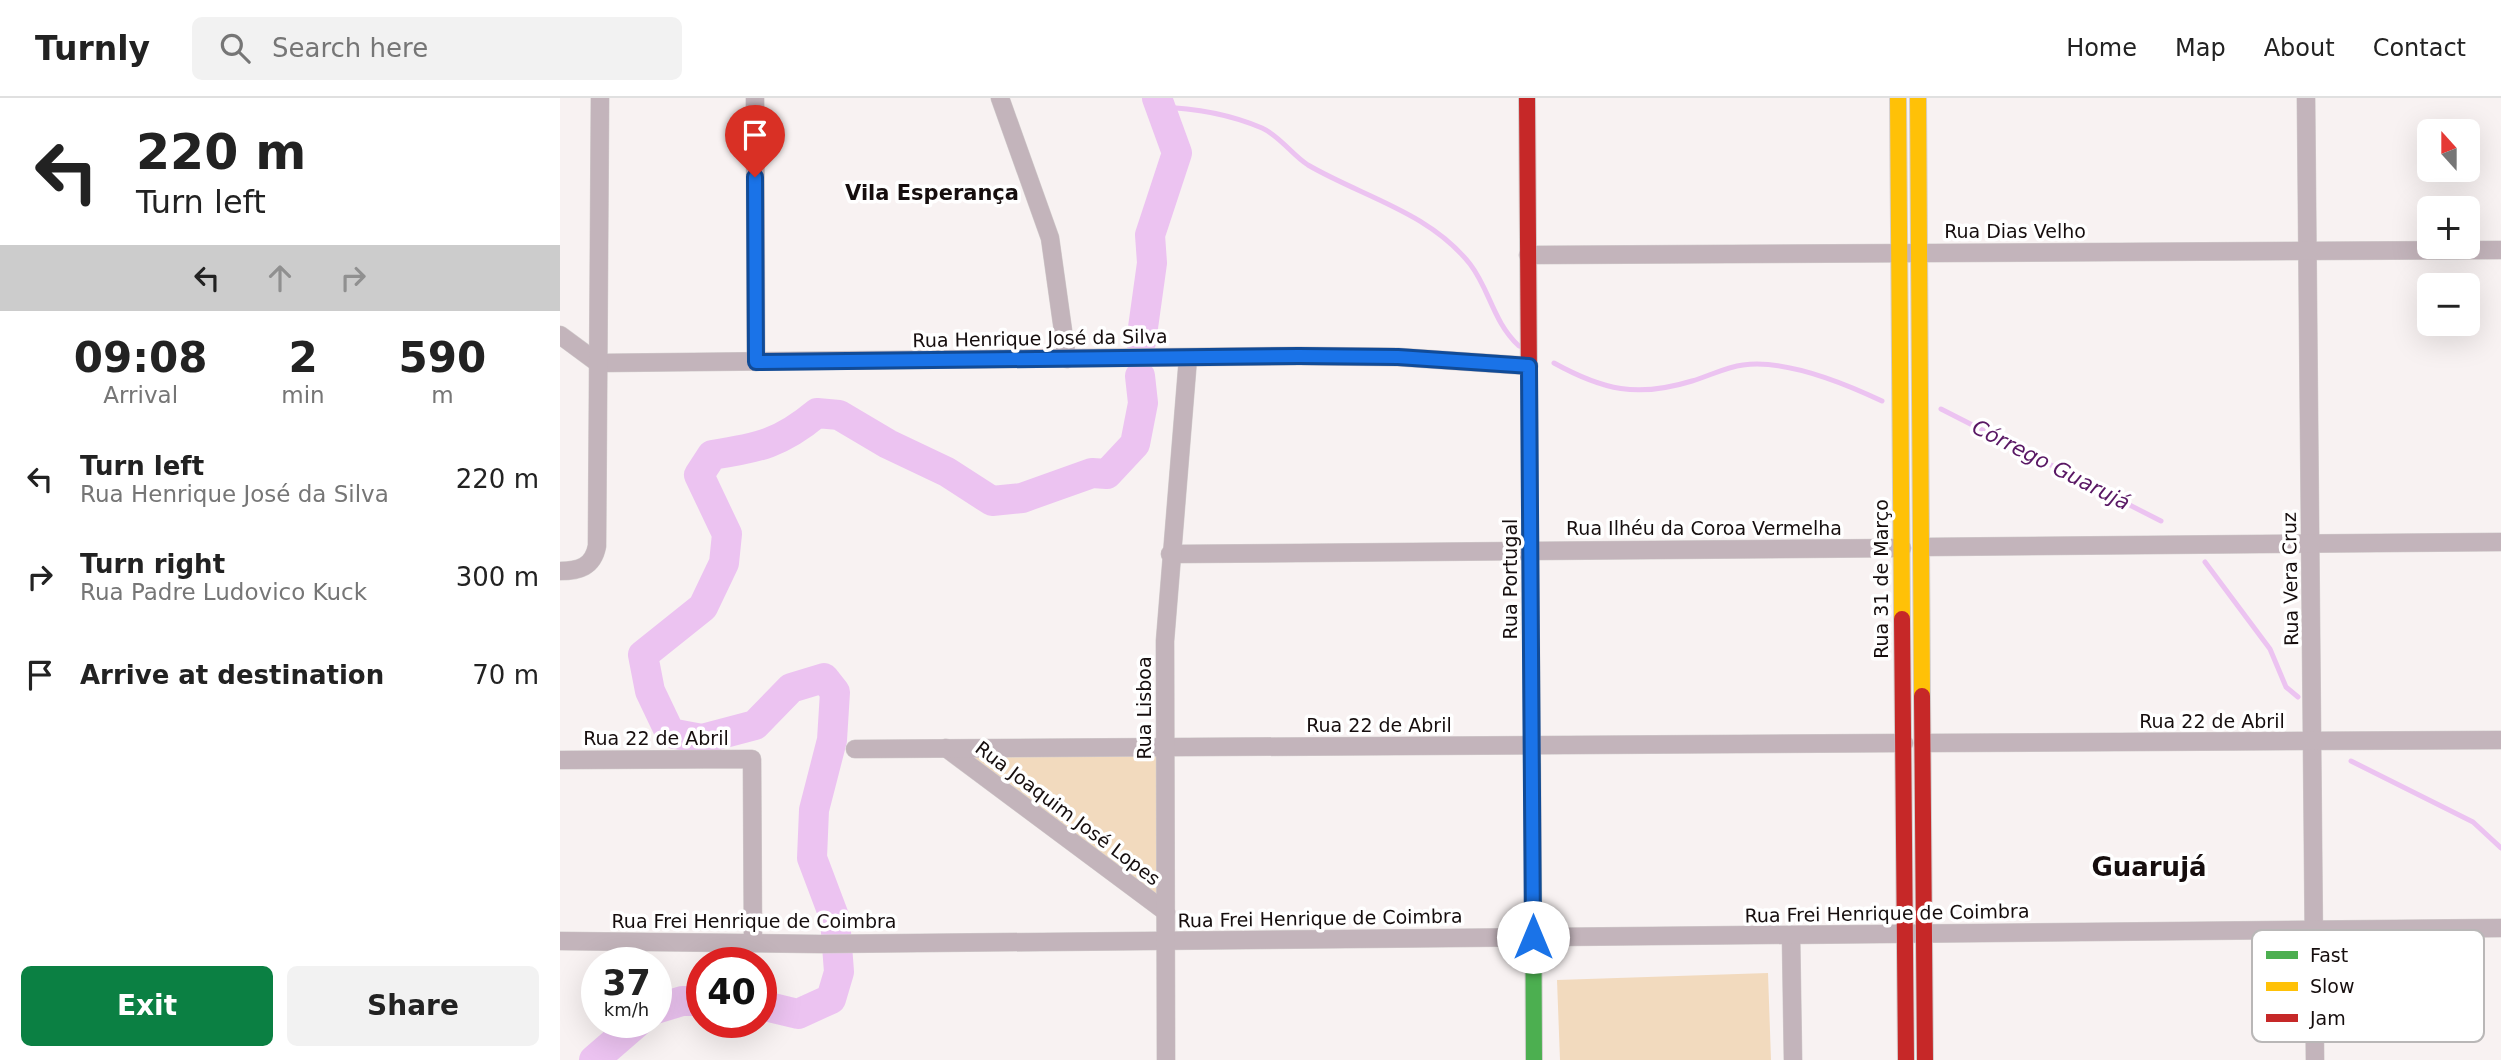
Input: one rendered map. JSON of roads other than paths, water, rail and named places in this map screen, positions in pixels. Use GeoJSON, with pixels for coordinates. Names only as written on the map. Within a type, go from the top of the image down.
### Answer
{"type":"FeatureCollection","features":[{"type":"Feature","properties":{"kind":"main road","name":"Rua Portugal"},"geometry":{"type":"LineString","coordinates":[[1527,98],[1534,1060]]}},
{"type":"Feature","properties":{"kind":"main road","name":"Rua 31 de Março"},"geometry":{"type":"LineString","coordinates":[[1898,98],[1906,1060]]}},
{"type":"Feature","properties":{"kind":"main road","name":"Rua 31 de Março"},"geometry":{"type":"LineString","coordinates":[[1918,98],[1926,1060]]}},
{"type":"Feature","properties":{"kind":"street"},"geometry":{"type":"LineString","coordinates":[[560,571],[590,564],[597,547],[600,98]]}},
{"type":"Feature","properties":{"kind":"street"},"geometry":{"type":"LineString","coordinates":[[755,98],[756,362]]}},
{"type":"Feature","properties":{"kind":"street"},"geometry":{"type":"LineString","coordinates":[[1000,98],[1050,239],[1067,359]]}},
{"type":"Feature","properties":{"kind":"street","name":"Rua Vera Cruz"},"geometry":{"type":"LineString","coordinates":[[2306,98],[2314,930]]}},
{"type":"Feature","properties":{"kind":"street","name":"Rua Dias Velho"},"geometry":{"type":"LineString","coordinates":[[1528,254],[2501,250]]}},
{"type":"Feature","properties":{"kind":"street"},"geometry":{"type":"LineString","coordinates":[[560,335],[598,363]]}},
{"type":"Feature","properties":{"kind":"street","name":"Rua Henrique José da Silva"},"geometry":{"type":"LineString","coordinates":[[598,363],[1398,357],[1529,366]]}},
{"type":"Feature","properties":{"kind":"street","name":"Rua Lisboa"},"geometry":{"type":"LineString","coordinates":[[1166,1060],[1165,641],[1188,358]]}},
{"type":"Feature","properties":{"kind":"street"},"geometry":{"type":"LineString","coordinates":[[1922,547],[2501,542]]}},
{"type":"Feature","properties":{"kind":"street","name":"Rua Ilhéu da Coroa Vermelha"},"geometry":{"type":"LineString","coordinates":[[1170,554],[1902,548]]}},
{"type":"Feature","properties":{"kind":"street","name":"Rua 22 de Abril"},"geometry":{"type":"LineString","coordinates":[[1923,743],[2501,740]]}},
{"type":"Feature","properties":{"kind":"street","name":"Rua 22 de Abril"},"geometry":{"type":"LineString","coordinates":[[855,749],[1904,743]]}},
{"type":"Feature","properties":{"kind":"street","name":"Rua Joaquim José Lopes"},"geometry":{"type":"LineString","coordinates":[[946,748],[1166,912]]}},
{"type":"Feature","properties":{"kind":"street","name":"Rua 22 de Abril"},"geometry":{"type":"LineString","coordinates":[[560,760],[752,759],[753,943]]}},
{"type":"Feature","properties":{"kind":"street","name":"Rua Frei Henrique de Coimbra"},"geometry":{"type":"LineString","coordinates":[[2314,930],[2501,929]]}},
{"type":"Feature","properties":{"kind":"street","name":"Rua Frei Henrique de Coimbra"},"geometry":{"type":"LineString","coordinates":[[560,940],[820,944],[2252,931]]}},
{"type":"Feature","properties":{"kind":"street"},"geometry":{"type":"LineString","coordinates":[[1791,935],[1793,1060]]}},
{"type":"Feature","properties":{"kind":"street","name":"Rua Vera Cruz"},"geometry":{"type":"LineString","coordinates":[[2315,1042],[2315,1060]]}},
{"type":"Feature","properties":{"kind":"waterway"},"geometry":{"type":"LineString","coordinates":[[1141,342],[1152,263],[1150,235],[1177,153],[1157,98]]}},
{"type":"Feature","properties":{"kind":"waterway","name":"Córrego Guarujá"},"geometry":{"type":"LineString","coordinates":[[1159,107],[1212,113],[1262,128],[1308,165],[1394,207],[1435,231],[1454,246],[1470,264],[1503,327],[1519,346]]}},
{"type":"Feature","properties":{"kind":"waterway","name":"Córrego Guarujá"},"geometry":{"type":"LineString","coordinates":[[1554,363],[1588,380],[1637,390],[1672,386],[1737,366],[1778,366],[1833,380],[1882,401]]}},
{"type":"Feature","properties":{"kind":"waterway"},"geometry":{"type":"LineString","coordinates":[[777,1009],[798,1014],[831,999],[839,972],[835,919],[812,858],[814,810],[832,740],[835,692],[824,678],[791,688],[755,725],[702,739],[670,733],[650,691],[643,655],[703,607],[724,563],[727,534],[699,475],[712,455],[769,443],[817,413],[839,415],[888,444],[947,472],[992,501],[1022,498],[1092,473],[1107,474],[1135,444],[1143,403],[1140,376]]}},
{"type":"Feature","properties":{"kind":"waterway","name":"Córrego Guarujá"},"geometry":{"type":"LineString","coordinates":[[1941,409],[2161,521]]}},
{"type":"Feature","properties":{"kind":"waterway","name":"Córrego Guarujá"},"geometry":{"type":"LineString","coordinates":[[2205,562],[2270,649],[2286,687],[2298,697]]}},
{"type":"Feature","properties":{"kind":"waterway","name":"Córrego Guarujá"},"geometry":{"type":"LineString","coordinates":[[2351,761],[2473,822],[2501,848]]}},
{"type":"Feature","properties":{"kind":"waterway"},"geometry":{"type":"LineString","coordinates":[[672,1004],[686,1001]]}},
{"type":"Feature","properties":{"kind":"waterway"},"geometry":{"type":"LineString","coordinates":[[594,1060],[619,1038]]}},
{"type":"Feature","properties":{"kind":"district","name":"Vila Esperança"},"geometry":{"type":"Point","coordinates":[932,193]}},
{"type":"Feature","properties":{"kind":"district","name":"Guarujá"},"geometry":{"type":"Point","coordinates":[2149,867]}}]}
